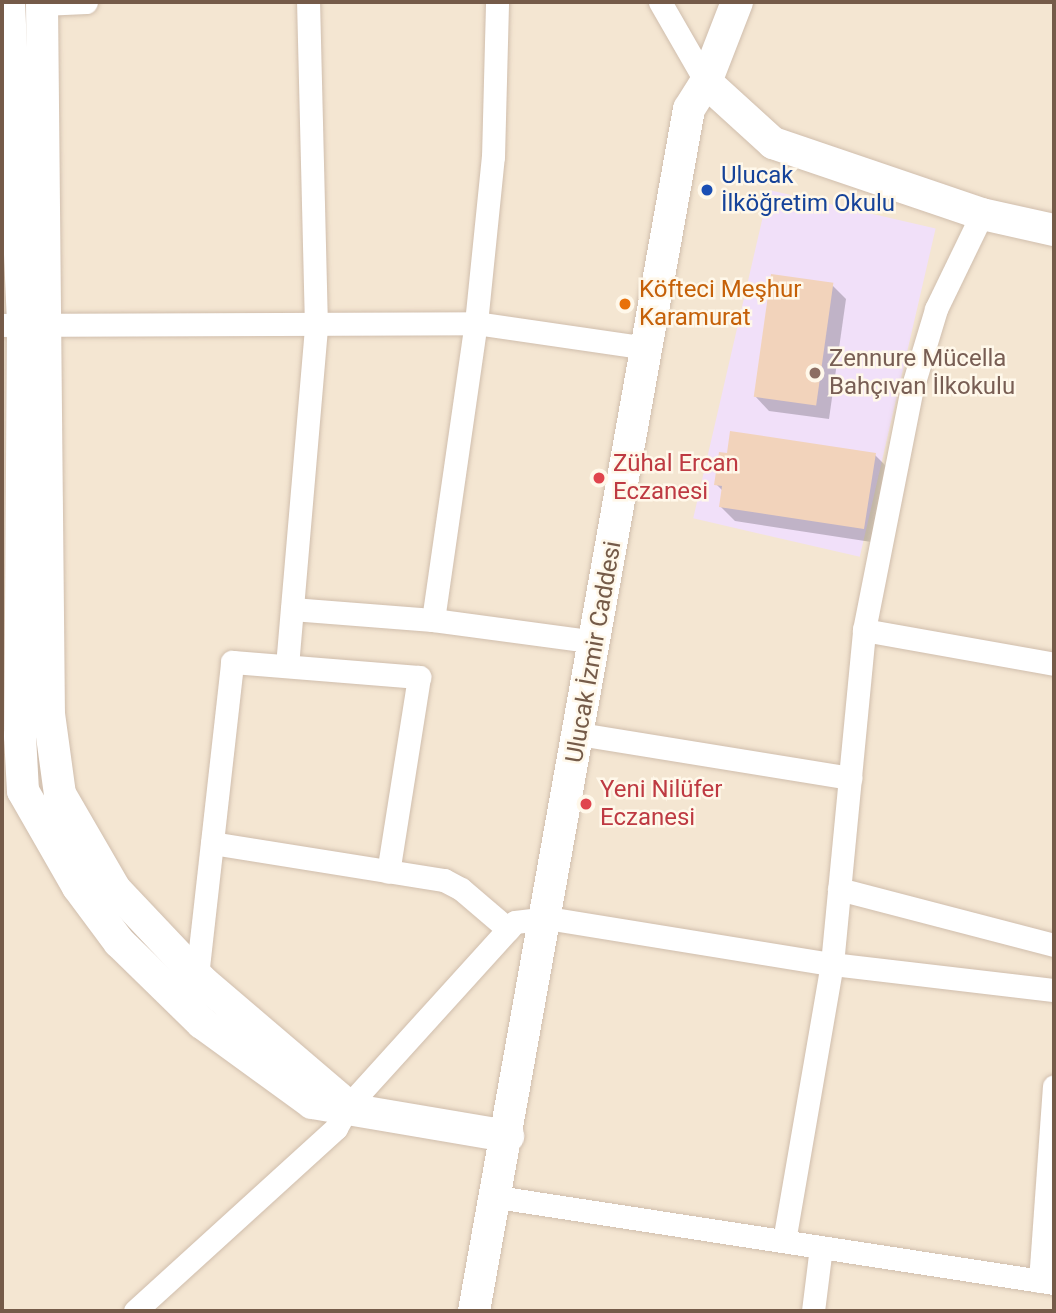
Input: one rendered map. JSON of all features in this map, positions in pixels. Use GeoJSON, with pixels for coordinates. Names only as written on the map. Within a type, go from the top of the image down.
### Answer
{"type":"FeatureCollection","features":[{"type":"Feature","properties":{"kind":"street"},"geometry":{"type":"LineString","coordinates":[[9,2],[25,325],[49,714],[60,794],[115,890],[187,987],[348,1106],[508,1136]]}},
{"type":"Feature","properties":{"kind":"street"},"geometry":{"type":"LineString","coordinates":[[25,325],[42,3],[86,2]]}},
{"type":"Feature","properties":{"kind":"street"},"geometry":{"type":"LineString","coordinates":[[287,666],[316,327],[308,2]]}},
{"type":"Feature","properties":{"kind":"street"},"geometry":{"type":"LineString","coordinates":[[433,620],[476,323],[493,157],[497,2]]}},
{"type":"Feature","properties":{"kind":"street"},"geometry":{"type":"LineString","coordinates":[[660,2],[706,82],[773,143],[982,214],[1054,230]]}},
{"type":"Feature","properties":{"kind":"street","name":"Ulucak İzmir Caddesi"},"geometry":{"type":"LineString","coordinates":[[474,1311],[547,918],[689,109],[706,82],[737,2]]}},
{"type":"Feature","properties":{"kind":"street"},"geometry":{"type":"LineString","coordinates":[[784,1241],[832,964],[864,630],[911,392],[936,309],[982,214]]}},
{"type":"Feature","properties":{"kind":"street"},"geometry":{"type":"LineString","coordinates":[[25,325],[316,327],[476,323],[647,348]]}},
{"type":"Feature","properties":{"kind":"street"},"geometry":{"type":"LineString","coordinates":[[292,609],[433,620],[596,642]]}},
{"type":"Feature","properties":{"kind":"street"},"geometry":{"type":"LineString","coordinates":[[864,630],[1054,664]]}},
{"type":"Feature","properties":{"kind":"street"},"geometry":{"type":"LineString","coordinates":[[187,987],[212,843],[232,662],[419,677],[388,872]]}},
{"type":"Feature","properties":{"kind":"street"},"geometry":{"type":"LineString","coordinates":[[579,734],[850,778]]}},
{"type":"Feature","properties":{"kind":"street"},"geometry":{"type":"LineString","coordinates":[[212,843],[444,880],[461,889],[508,929]]}},
{"type":"Feature","properties":{"kind":"street"},"geometry":{"type":"LineString","coordinates":[[839,890],[1054,945]]}},
{"type":"Feature","properties":{"kind":"street"},"geometry":{"type":"LineString","coordinates":[[145,1307],[336,1128],[348,1106],[515,922],[547,918],[832,964],[1054,990]]}},
{"type":"Feature","properties":{"kind":"street"},"geometry":{"type":"LineString","coordinates":[[497,1197],[1047,1282],[1054,1087]]}},
{"type":"Feature","properties":{"kind":"street"},"geometry":{"type":"LineString","coordinates":[[813,1311],[821,1247]]}},
{"type":"Feature","properties":{"kind":"shaded area"},"geometry":{"type":"Polygon","coordinates":[[[2,2],[1054,2],[1054,1311],[2,1311],[2,2]]]}},
{"type":"Feature","properties":{"kind":"shaded area","name":"Zennure Mücella Bahçıvan İlkokulu"},"geometry":{"type":"Polygon","coordinates":[[[769,190],[936,228],[860,557],[693,518],[769,190]]]}},
{"type":"Feature","properties":{"kind":"building"},"geometry":{"type":"Polygon","coordinates":[[[771,274],[833,283],[816,406],[754,397],[771,274]]]}},
{"type":"Feature","properties":{"kind":"building"},"geometry":{"type":"Polygon","coordinates":[[[730,431],[876,453],[864,529],[719,507],[722,486],[714,485],[719,452],[727,453],[730,431]]]}},
{"type":"Feature","properties":{"kind":"place","name":"Ulucak İlköğretim Okulu"},"geometry":{"type":"Point","coordinates":[707,190]}},
{"type":"Feature","properties":{"kind":"place","name":"Köfteci Meşhur Karamurat"},"geometry":{"type":"Point","coordinates":[625,304]}},
{"type":"Feature","properties":{"kind":"place","name":"Zennure Mücella Bahçıvan İlkokulu"},"geometry":{"type":"Point","coordinates":[815,373]}},
{"type":"Feature","properties":{"kind":"place","name":"Zühal Ercan Eczanesi"},"geometry":{"type":"Point","coordinates":[599,478]}},
{"type":"Feature","properties":{"kind":"place","name":"Yeni Nilüfer Eczanesi"},"geometry":{"type":"Point","coordinates":[586,804]}}]}
